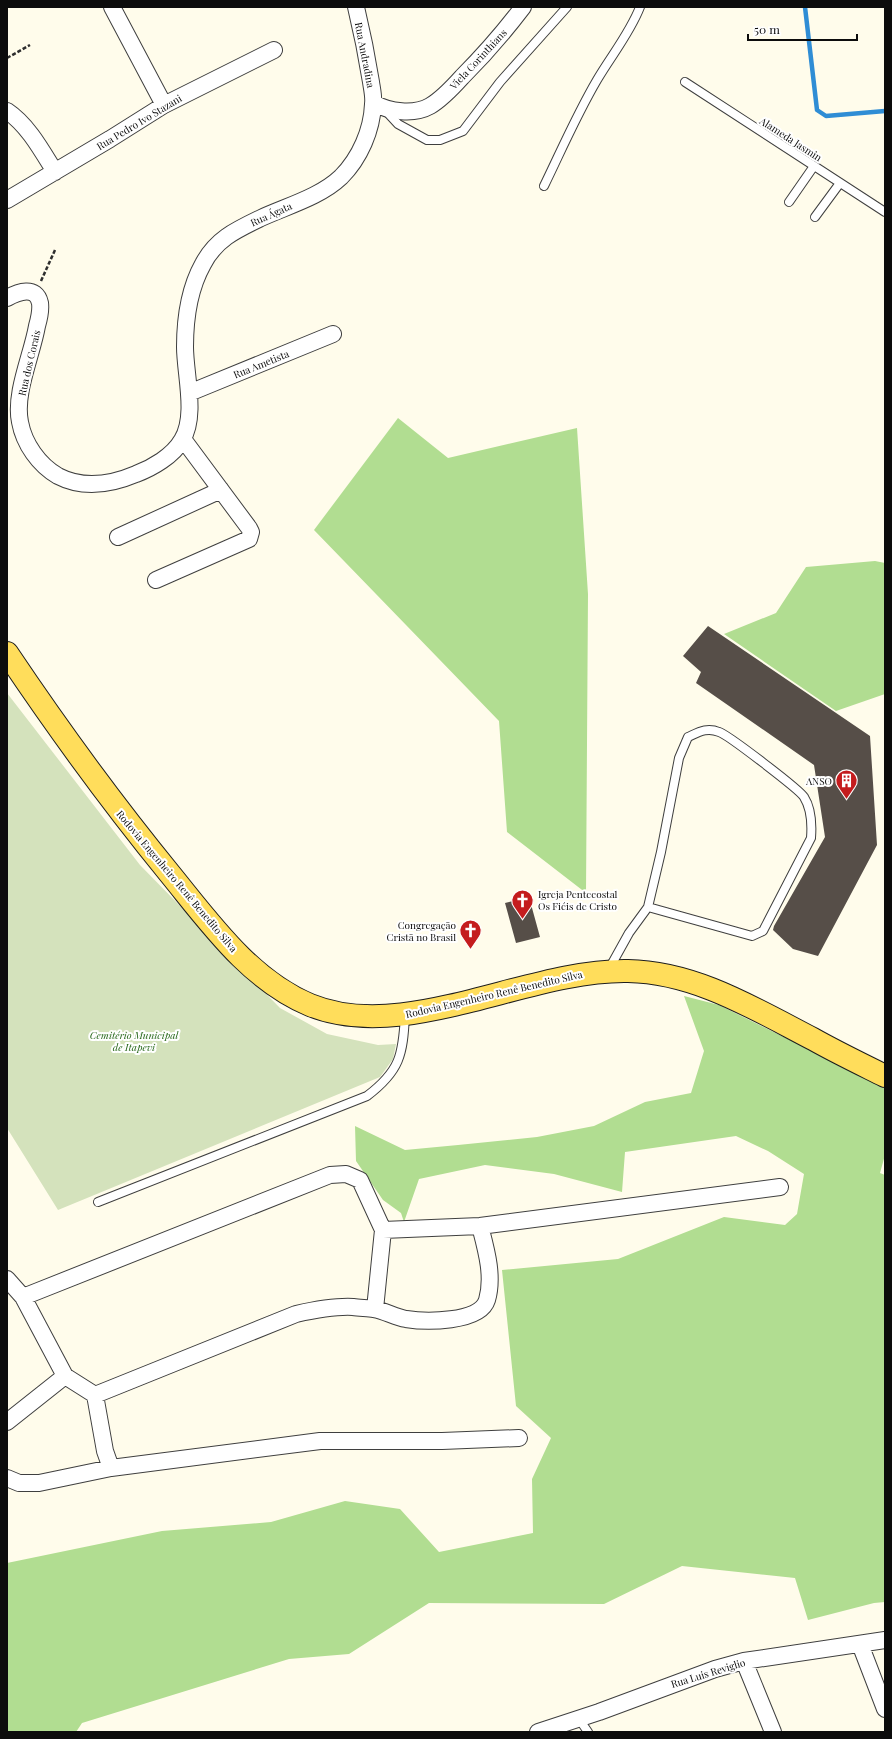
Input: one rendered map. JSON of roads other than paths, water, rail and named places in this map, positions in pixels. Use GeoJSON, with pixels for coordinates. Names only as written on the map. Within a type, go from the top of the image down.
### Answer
{"type":"FeatureCollection","features":[{"type":"Feature","properties":{"kind":"main road","name":"Rodovia Engenheiro Renê Benedito Silva"},"geometry":{"type":"LineString","coordinates":[[7,653],[114,806],[214,928],[238,955],[265,978],[311,1005],[341,1014],[373,1016],[405,1014],[454,1005],[549,979],[594,972],[629,971],[666,975],[709,988],[757,1009],[815,1041],[885,1076]]}},
{"type":"Feature","properties":{"kind":"street"},"geometry":{"type":"LineString","coordinates":[[112,7],[164,105]]}},
{"type":"Feature","properties":{"kind":"street","name":"Rua Andradina"},"geometry":{"type":"LineString","coordinates":[[356,7],[379,106]]}},
{"type":"Feature","properties":{"kind":"street","name":"Viela Corinthians"},"geometry":{"type":"LineString","coordinates":[[379,106],[405,111],[430,106],[445,94],[478,61],[523,7]]}},
{"type":"Feature","properties":{"kind":"street","name":"Rua Pedro Ivo Stazani"},"geometry":{"type":"LineString","coordinates":[[7,200],[56,172],[164,105],[274,50]]}},
{"type":"Feature","properties":{"kind":"street","name":"Rua Ágata"},"geometry":{"type":"LineString","coordinates":[[189,393],[185,348],[187,315],[196,280],[202,266],[214,246],[236,230],[312,196],[340,177],[356,158],[379,106]]}},
{"type":"Feature","properties":{"kind":"street"},"geometry":{"type":"LineString","coordinates":[[7,110],[28,132],[56,172]]}},
{"type":"Feature","properties":{"kind":"street","name":"Rua dos Corais"},"geometry":{"type":"LineString","coordinates":[[7,298],[21,292],[28,291],[35,294],[40,303],[39,317],[19,404],[20,421],[26,440],[37,459],[54,474],[70,482],[85,485],[125,479],[145,471],[163,459],[183,439],[190,414],[189,393]]}},
{"type":"Feature","properties":{"kind":"street","name":"Rua Ametista"},"geometry":{"type":"LineString","coordinates":[[189,393],[333,334]]}},
{"type":"Feature","properties":{"kind":"street"},"geometry":{"type":"LineString","coordinates":[[156,580],[249,539],[251,532],[250,528],[183,439]]}},
{"type":"Feature","properties":{"kind":"street"},"geometry":{"type":"LineString","coordinates":[[118,537],[221,490]]}},
{"type":"Feature","properties":{"kind":"street"},"geometry":{"type":"LineString","coordinates":[[22,1297],[330,1175],[346,1174],[360,1180],[383,1230],[375,1309]]}},
{"type":"Feature","properties":{"kind":"street"},"geometry":{"type":"LineString","coordinates":[[383,1230],[480,1226],[780,1186]]}},
{"type":"Feature","properties":{"kind":"street"},"geometry":{"type":"LineString","coordinates":[[95,1395],[296,1314],[324,1309],[351,1307],[375,1309],[406,1319],[420,1320],[455,1320],[474,1314],[487,1302],[490,1284],[489,1263],[480,1226]]}},
{"type":"Feature","properties":{"kind":"street"},"geometry":{"type":"LineString","coordinates":[[7,1279],[22,1297],[65,1376],[95,1395],[105,1451],[111,1468]]}},
{"type":"Feature","properties":{"kind":"street"},"geometry":{"type":"LineString","coordinates":[[7,1422],[65,1376]]}},
{"type":"Feature","properties":{"kind":"street"},"geometry":{"type":"LineString","coordinates":[[7,1478],[19,1483],[39,1484],[111,1468],[320,1440],[442,1441],[518,1438]]}},
{"type":"Feature","properties":{"kind":"street","name":"Rua Luis Reviglio"},"geometry":{"type":"LineString","coordinates":[[538,1732],[579,1719],[715,1669],[744,1661],[885,1640]]}},
{"type":"Feature","properties":{"kind":"street"},"geometry":{"type":"LineString","coordinates":[[860,1644],[885,1709]]}},
{"type":"Feature","properties":{"kind":"street"},"geometry":{"type":"LineString","coordinates":[[744,1661],[773,1732]]}},
{"type":"Feature","properties":{"kind":"lane"},"geometry":{"type":"LineString","coordinates":[[379,106],[398,124],[427,140],[440,140],[463,131],[500,82],[567,7]]}},
{"type":"Feature","properties":{"kind":"lane"},"geometry":{"type":"LineString","coordinates":[[544,186],[573,125],[597,80],[635,20],[640,7]]}},
{"type":"Feature","properties":{"kind":"lane","name":"Alameda Jasmin"},"geometry":{"type":"LineString","coordinates":[[685,82],[885,212]]}},
{"type":"Feature","properties":{"kind":"lane"},"geometry":{"type":"LineString","coordinates":[[789,202],[814,166]]}},
{"type":"Feature","properties":{"kind":"lane"},"geometry":{"type":"LineString","coordinates":[[815,217],[840,183]]}},
{"type":"Feature","properties":{"kind":"lane"},"geometry":{"type":"LineString","coordinates":[[608,971],[628,933],[648,907],[661,852],[679,758],[688,737],[705,729],[720,732],[783,778],[804,796],[812,822],[811,838],[763,930],[752,936],[648,907]]}},
{"type":"Feature","properties":{"kind":"lane"},"geometry":{"type":"LineString","coordinates":[[98,1202],[367,1096],[389,1077],[397,1065],[403,1040],[405,1014]]}},
{"type":"Feature","properties":{"kind":"lane"},"geometry":{"type":"LineString","coordinates":[[579,1719],[588,1732]]}},
{"type":"Feature","properties":{"kind":"waterway"},"geometry":{"type":"LineString","coordinates":[[805,7],[817,110],[826,116],[885,111]]}},
{"type":"Feature","properties":{"kind":"place","name":"ANSO"},"geometry":{"type":"Point","coordinates":[847,800]}},
{"type":"Feature","properties":{"kind":"place","name":"Igreja Pentecostal Os Fiéis de Cristo"},"geometry":{"type":"Point","coordinates":[523,920]}},
{"type":"Feature","properties":{"kind":"place","name":"Congregação Cristã no Brasil"},"geometry":{"type":"Point","coordinates":[471,950]}},
{"type":"Feature","properties":{"kind":"park label","name":"Cemitério Municipal de Itapevi"},"geometry":{"type":"Point","coordinates":[134,1040]}}]}
